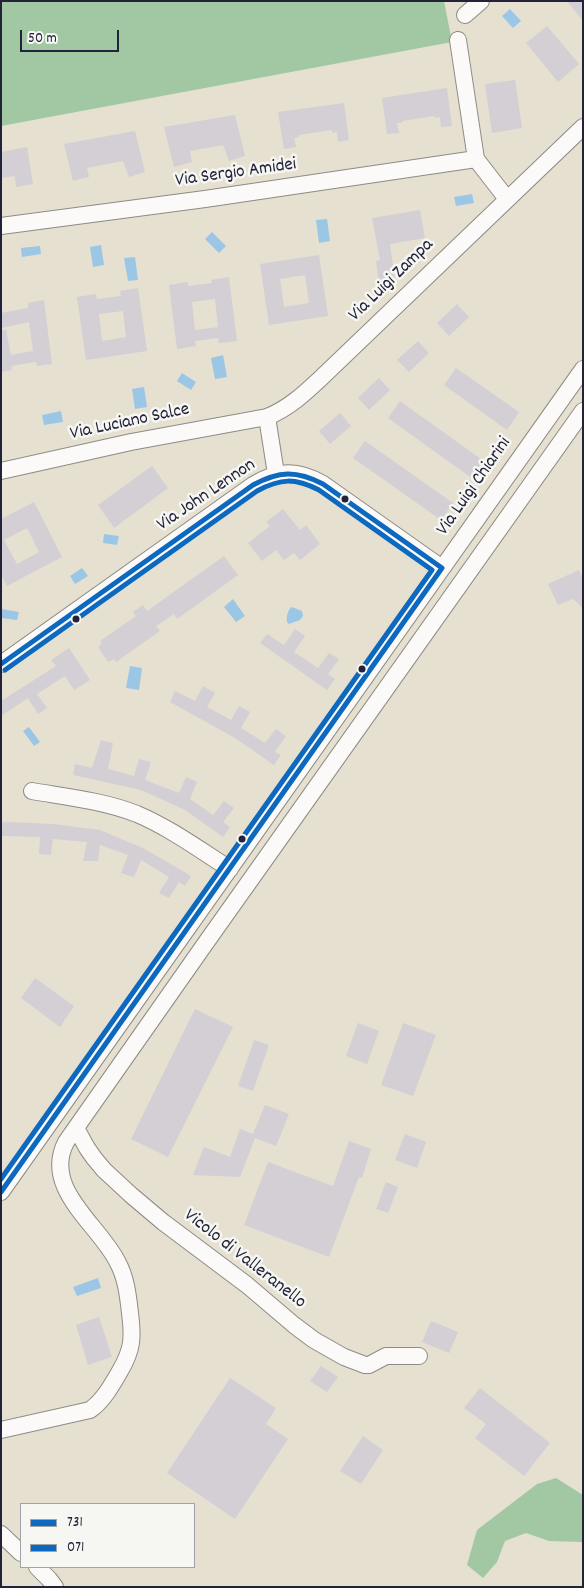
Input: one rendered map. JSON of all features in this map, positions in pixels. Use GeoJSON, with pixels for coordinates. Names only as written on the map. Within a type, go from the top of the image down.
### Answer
{"type":"FeatureCollection","features":[{"type":"Feature","properties":{"kind":"street"},"geometry":{"type":"LineString","coordinates":[[465,15],[481,1]]}},
{"type":"Feature","properties":{"kind":"street"},"geometry":{"type":"LineString","coordinates":[[458,40],[476,159],[507,199]]}},
{"type":"Feature","properties":{"kind":"street","name":"Via Luigi Zampa"},"geometry":{"type":"LineString","coordinates":[[266,417],[292,403],[317,382],[583,128]]}},
{"type":"Feature","properties":{"kind":"street","name":"Via Sergio Amidei"},"geometry":{"type":"LineString","coordinates":[[1,226],[205,199],[476,159]]}},
{"type":"Feature","properties":{"kind":"street","name":"Via Luigi Chiarini"},"geometry":{"type":"LineString","coordinates":[[1,1192],[583,369]]}},
{"type":"Feature","properties":{"kind":"street"},"geometry":{"type":"LineString","coordinates":[[1,1430],[90,1410],[100,1401],[117,1377],[131,1350],[133,1341],[131,1322],[126,1286],[120,1266],[109,1248],[72,1200],[61,1176],[61,1153],[66,1142],[583,411]]}},
{"type":"Feature","properties":{"kind":"street"},"geometry":{"type":"LineString","coordinates":[[266,417],[276,474]]}},
{"type":"Feature","properties":{"kind":"street","name":"Via Luciano Salce"},"geometry":{"type":"LineString","coordinates":[[1,471],[131,442],[266,417]]}},
{"type":"Feature","properties":{"kind":"street","name":"Via John Lennon"},"geometry":{"type":"LineString","coordinates":[[1,664],[253,485],[276,474],[302,475],[323,484],[442,568]]}},
{"type":"Feature","properties":{"kind":"street"},"geometry":{"type":"LineString","coordinates":[[32,791],[110,805],[136,814],[168,830],[230,869]]}},
{"type":"Feature","properties":{"kind":"street","name":"Vicolo di Valleranello"},"geometry":{"type":"LineString","coordinates":[[76,1128],[94,1158],[131,1195],[314,1340],[344,1357],[366,1365],[386,1356],[419,1356]]}},
{"type":"Feature","properties":{"kind":"street"},"geometry":{"type":"LineString","coordinates":[[1,1534],[20,1552]]}},
{"type":"Feature","properties":{"kind":"street"},"geometry":{"type":"LineString","coordinates":[[37,1568],[55,1587]]}},
{"type":"Feature","properties":{"kind":"green space"},"geometry":{"type":"Polygon","coordinates":[[[1,1],[444,1],[452,42],[1,126],[1,1]]]}},
{"type":"Feature","properties":{"kind":"green space"},"geometry":{"type":"Polygon","coordinates":[[[556,1478],[583,1495],[583,1542],[549,1541],[526,1533],[505,1541],[497,1562],[483,1578],[467,1565],[477,1530],[537,1484],[556,1478]]]}},
{"type":"Feature","properties":{"kind":"water"},"geometry":{"type":"Polygon","coordinates":[[[510,9],[521,21],[513,28],[502,16],[510,9]]]}},
{"type":"Feature","properties":{"kind":"water"},"geometry":{"type":"Polygon","coordinates":[[[472,194],[474,203],[456,206],[454,197],[472,194]]]}},
{"type":"Feature","properties":{"kind":"water"},"geometry":{"type":"Polygon","coordinates":[[[327,219],[330,241],[319,243],[316,220],[327,219]]]}},
{"type":"Feature","properties":{"kind":"water"},"geometry":{"type":"Polygon","coordinates":[[[212,232],[226,246],[219,253],[205,239],[212,232]]]}},
{"type":"Feature","properties":{"kind":"water"},"geometry":{"type":"Polygon","coordinates":[[[101,245],[104,265],[93,267],[90,247],[101,245]]]}},
{"type":"Feature","properties":{"kind":"water"},"geometry":{"type":"Polygon","coordinates":[[[40,246],[41,254],[22,257],[21,248],[40,246]]]}},
{"type":"Feature","properties":{"kind":"water"},"geometry":{"type":"Polygon","coordinates":[[[135,257],[138,280],[128,281],[124,258],[135,257]]]}},
{"type":"Feature","properties":{"kind":"water"},"geometry":{"type":"Polygon","coordinates":[[[223,355],[227,377],[215,379],[211,358],[223,355]]]}},
{"type":"Feature","properties":{"kind":"water"},"geometry":{"type":"Polygon","coordinates":[[[182,373],[196,382],[191,390],[177,381],[182,373]]]}},
{"type":"Feature","properties":{"kind":"water"},"geometry":{"type":"Polygon","coordinates":[[[144,387],[147,407],[135,409],[132,389],[144,387]]]}},
{"type":"Feature","properties":{"kind":"water"},"geometry":{"type":"Polygon","coordinates":[[[61,411],[63,422],[44,425],[42,415],[61,411]]]}},
{"type":"Feature","properties":{"kind":"water"},"geometry":{"type":"Polygon","coordinates":[[[104,534],[119,536],[117,545],[103,543],[104,534]]]}},
{"type":"Feature","properties":{"kind":"water"},"geometry":{"type":"Polygon","coordinates":[[[82,568],[88,576],[75,584],[70,576],[82,568]]]}},
{"type":"Feature","properties":{"kind":"water"},"geometry":{"type":"Polygon","coordinates":[[[233,599],[245,616],[236,622],[224,607],[233,599]]]}},
{"type":"Feature","properties":{"kind":"water"},"geometry":{"type":"Polygon","coordinates":[[[292,607],[302,611],[303,616],[300,620],[289,624],[287,616],[289,609],[292,607]]]}},
{"type":"Feature","properties":{"kind":"water"},"geometry":{"type":"Polygon","coordinates":[[[1,609],[19,612],[17,620],[1,618],[1,609]]]}},
{"type":"Feature","properties":{"kind":"water"},"geometry":{"type":"Polygon","coordinates":[[[130,666],[142,668],[139,690],[126,688],[130,666]]]}},
{"type":"Feature","properties":{"kind":"water"},"geometry":{"type":"Polygon","coordinates":[[[29,727],[40,742],[34,746],[23,731],[29,727]]]}},
{"type":"Feature","properties":{"kind":"water"},"geometry":{"type":"Polygon","coordinates":[[[98,1278],[101,1288],[77,1296],[73,1287],[98,1278]]]}},
{"type":"Feature","properties":{"kind":"building"},"geometry":{"type":"Polygon","coordinates":[[[567,1],[583,1],[583,21],[567,1]]]}},
{"type":"Feature","properties":{"kind":"building"},"geometry":{"type":"Polygon","coordinates":[[[547,26],[579,64],[558,82],[526,43],[547,26]]]}},
{"type":"Feature","properties":{"kind":"building"},"geometry":{"type":"Polygon","coordinates":[[[515,80],[522,128],[492,133],[485,84],[515,80]]]}},
{"type":"Feature","properties":{"kind":"building"},"geometry":{"type":"Polygon","coordinates":[[[447,88],[452,126],[441,127],[440,117],[435,118],[435,116],[402,121],[402,123],[397,123],[399,133],[387,134],[382,98],[447,88]]]}},
{"type":"Feature","properties":{"kind":"building"},"geometry":{"type":"Polygon","coordinates":[[[344,103],[349,140],[338,142],[337,132],[332,133],[332,130],[299,135],[299,137],[294,138],[296,147],[284,149],[278,112],[344,103]]]}},
{"type":"Feature","properties":{"kind":"building"},"geometry":{"type":"Polygon","coordinates":[[[235,115],[245,156],[229,161],[223,145],[190,151],[192,162],[174,167],[164,127],[235,115]]]}},
{"type":"Feature","properties":{"kind":"building"},"geometry":{"type":"Polygon","coordinates":[[[135,131],[145,172],[129,177],[123,161],[87,168],[89,177],[73,181],[64,144],[135,131]]]}},
{"type":"Feature","properties":{"kind":"building"},"geometry":{"type":"Polygon","coordinates":[[[27,147],[33,184],[16,187],[15,176],[1,178],[1,152],[27,147]]]}},
{"type":"Feature","properties":{"kind":"building"},"geometry":{"type":"Polygon","coordinates":[[[420,210],[425,238],[390,244],[395,281],[379,283],[376,261],[380,260],[372,218],[420,210]]]}},
{"type":"Feature","properties":{"kind":"building"},"geometry":{"type":"Polygon","coordinates":[[[319,255],[328,316],[269,325],[260,264],[319,255]],[[305,275],[280,279],[284,307],[309,303],[305,275]]]}},
{"type":"Feature","properties":{"kind":"building"},"geometry":{"type":"Polygon","coordinates":[[[229,277],[237,341],[219,343],[218,338],[195,341],[196,346],[177,349],[169,285],[188,282],[188,286],[212,283],[211,280],[229,277]],[[215,299],[192,302],[195,330],[218,327],[215,299]]]}},
{"type":"Feature","properties":{"kind":"building"},"geometry":{"type":"Polygon","coordinates":[[[138,288],[147,351],[86,360],[77,297],[96,294],[97,299],[121,296],[120,291],[138,288]],[[123,311],[99,314],[102,341],[126,337],[123,311]]]}},
{"type":"Feature","properties":{"kind":"building"},"geometry":{"type":"Polygon","coordinates":[[[44,300],[52,364],[37,366],[36,362],[11,366],[12,370],[1,372],[1,330],[6,330],[11,355],[33,351],[29,322],[1,328],[1,313],[28,308],[28,303],[44,300]]]}},
{"type":"Feature","properties":{"kind":"building"},"geometry":{"type":"Polygon","coordinates":[[[457,304],[469,317],[449,336],[437,323],[457,304]]]}},
{"type":"Feature","properties":{"kind":"building"},"geometry":{"type":"Polygon","coordinates":[[[418,341],[429,353],[409,372],[397,360],[418,341]]]}},
{"type":"Feature","properties":{"kind":"building"},"geometry":{"type":"Polygon","coordinates":[[[456,368],[519,412],[507,430],[444,385],[456,368]]]}},
{"type":"Feature","properties":{"kind":"building"},"geometry":{"type":"Polygon","coordinates":[[[379,378],[390,390],[369,410],[358,398],[379,378]]]}},
{"type":"Feature","properties":{"kind":"building"},"geometry":{"type":"Polygon","coordinates":[[[400,401],[485,462],[473,479],[388,418],[400,401]]]}},
{"type":"Feature","properties":{"kind":"building"},"geometry":{"type":"Polygon","coordinates":[[[340,413],[351,426],[330,444],[319,431],[340,413]]]}},
{"type":"Feature","properties":{"kind":"building"},"geometry":{"type":"Polygon","coordinates":[[[365,441],[453,503],[441,520],[353,458],[365,441]]]}},
{"type":"Feature","properties":{"kind":"building"},"geometry":{"type":"Polygon","coordinates":[[[152,466],[168,488],[114,528],[98,505],[152,466]]]}},
{"type":"Feature","properties":{"kind":"building"},"geometry":{"type":"Polygon","coordinates":[[[34,502],[62,557],[7,586],[1,575],[1,519],[34,502]],[[27,528],[4,540],[17,564],[39,552],[27,528]]]}},
{"type":"Feature","properties":{"kind":"building"},"geometry":{"type":"Polygon","coordinates":[[[283,509],[300,530],[306,525],[320,544],[300,560],[294,553],[284,560],[276,550],[262,561],[248,543],[270,526],[266,522],[283,509]]]}},
{"type":"Feature","properties":{"kind":"building"},"geometry":{"type":"Polygon","coordinates":[[[224,556],[238,575],[177,619],[174,614],[156,626],[160,631],[116,662],[114,659],[108,662],[98,647],[102,644],[100,641],[136,616],[133,612],[143,605],[147,611],[224,556]]]}},
{"type":"Feature","properties":{"kind":"building"},"geometry":{"type":"Polygon","coordinates":[[[579,570],[583,579],[583,608],[573,599],[558,605],[548,584],[579,570]]]}},
{"type":"Feature","properties":{"kind":"building"},"geometry":{"type":"Polygon","coordinates":[[[295,629],[305,636],[294,652],[318,668],[329,653],[339,659],[328,674],[335,679],[327,690],[260,643],[267,634],[284,645],[295,629]]]}},
{"type":"Feature","properties":{"kind":"building"},"geometry":{"type":"Polygon","coordinates":[[[69,648],[90,680],[74,690],[65,676],[37,694],[47,708],[38,714],[28,698],[1,716],[1,701],[56,666],[51,660],[69,648]]]}},
{"type":"Feature","properties":{"kind":"building"},"geometry":{"type":"Polygon","coordinates":[[[203,686],[215,693],[207,707],[231,720],[239,706],[250,712],[241,728],[265,743],[276,729],[286,736],[275,752],[281,755],[274,765],[235,738],[170,702],[175,691],[195,701],[203,686]]]}},
{"type":"Feature","properties":{"kind":"building"},"geometry":{"type":"Polygon","coordinates":[[[101,740],[113,743],[108,769],[134,776],[139,759],[151,762],[145,780],[179,793],[186,777],[197,782],[190,799],[213,815],[224,801],[234,808],[223,822],[230,827],[223,837],[185,810],[141,790],[73,775],[75,764],[92,768],[101,740]]]}},
{"type":"Feature","properties":{"kind":"building"},"geometry":{"type":"Polygon","coordinates":[[[1,823],[53,824],[100,830],[145,849],[191,876],[185,886],[179,882],[169,898],[159,893],[169,877],[141,860],[134,877],[121,873],[128,855],[100,845],[98,861],[83,861],[87,842],[53,839],[51,855],[39,854],[40,837],[1,836],[1,823]]]}},
{"type":"Feature","properties":{"kind":"building"},"geometry":{"type":"Polygon","coordinates":[[[35,978],[74,1006],[60,1027],[21,998],[35,978]]]}},
{"type":"Feature","properties":{"kind":"building"},"geometry":{"type":"Polygon","coordinates":[[[195,1009],[233,1027],[168,1157],[131,1139],[195,1009]]]}},
{"type":"Feature","properties":{"kind":"building"},"geometry":{"type":"Polygon","coordinates":[[[358,1023],[379,1031],[367,1064],[346,1056],[358,1023]]]}},
{"type":"Feature","properties":{"kind":"building"},"geometry":{"type":"Polygon","coordinates":[[[403,1023],[436,1035],[413,1096],[381,1085],[403,1023]]]}},
{"type":"Feature","properties":{"kind":"building"},"geometry":{"type":"Polygon","coordinates":[[[254,1040],[269,1045],[253,1091],[238,1086],[254,1040]]]}},
{"type":"Feature","properties":{"kind":"building"},"geometry":{"type":"Polygon","coordinates":[[[265,1105],[289,1114],[276,1146],[255,1138],[240,1177],[193,1175],[204,1147],[230,1157],[240,1129],[253,1134],[265,1105]]]}},
{"type":"Feature","properties":{"kind":"building"},"geometry":{"type":"Polygon","coordinates":[[[405,1134],[426,1142],[417,1168],[395,1160],[405,1134]]]}},
{"type":"Feature","properties":{"kind":"building"},"geometry":{"type":"Polygon","coordinates":[[[349,1141],[371,1149],[362,1178],[359,1177],[329,1257],[244,1225],[268,1162],[333,1186],[349,1141]]]}},
{"type":"Feature","properties":{"kind":"building"},"geometry":{"type":"Polygon","coordinates":[[[386,1182],[398,1187],[388,1213],[376,1209],[386,1182]]]}},
{"type":"Feature","properties":{"kind":"building"},"geometry":{"type":"Polygon","coordinates":[[[99,1317],[112,1357],[88,1365],[76,1325],[99,1317]]]}},
{"type":"Feature","properties":{"kind":"building"},"geometry":{"type":"Polygon","coordinates":[[[431,1321],[458,1332],[449,1353],[422,1342],[431,1321]]]}},
{"type":"Feature","properties":{"kind":"building"},"geometry":{"type":"Polygon","coordinates":[[[321,1366],[338,1377],[327,1392],[310,1381],[321,1366]]]}},
{"type":"Feature","properties":{"kind":"building"},"geometry":{"type":"Polygon","coordinates":[[[230,1378],[276,1408],[266,1424],[288,1439],[235,1519],[167,1473],[230,1378]]]}},
{"type":"Feature","properties":{"kind":"building"},"geometry":{"type":"Polygon","coordinates":[[[480,1388],[550,1443],[524,1476],[475,1438],[486,1424],[464,1408],[480,1388]]]}},
{"type":"Feature","properties":{"kind":"building"},"geometry":{"type":"Polygon","coordinates":[[[363,1436],[383,1450],[361,1484],[340,1471],[363,1436]]]}},
{"type":"Feature","properties":{"kind":"transit line","name":"731"},"geometry":{"type":"LineString","coordinates":[[1,664],[253,485],[279,475],[296,474],[323,484],[442,568]]}},
{"type":"Feature","properties":{"kind":"transit line","name":"071"},"geometry":{"type":"LineString","coordinates":[[1,1179],[432,570],[319,490],[303,483],[281,482],[257,491],[5,670]]}},
{"type":"Feature","properties":{"kind":"transit line","name":"731"},"geometry":{"type":"LineString","coordinates":[[1,1192],[442,568]]}}]}
